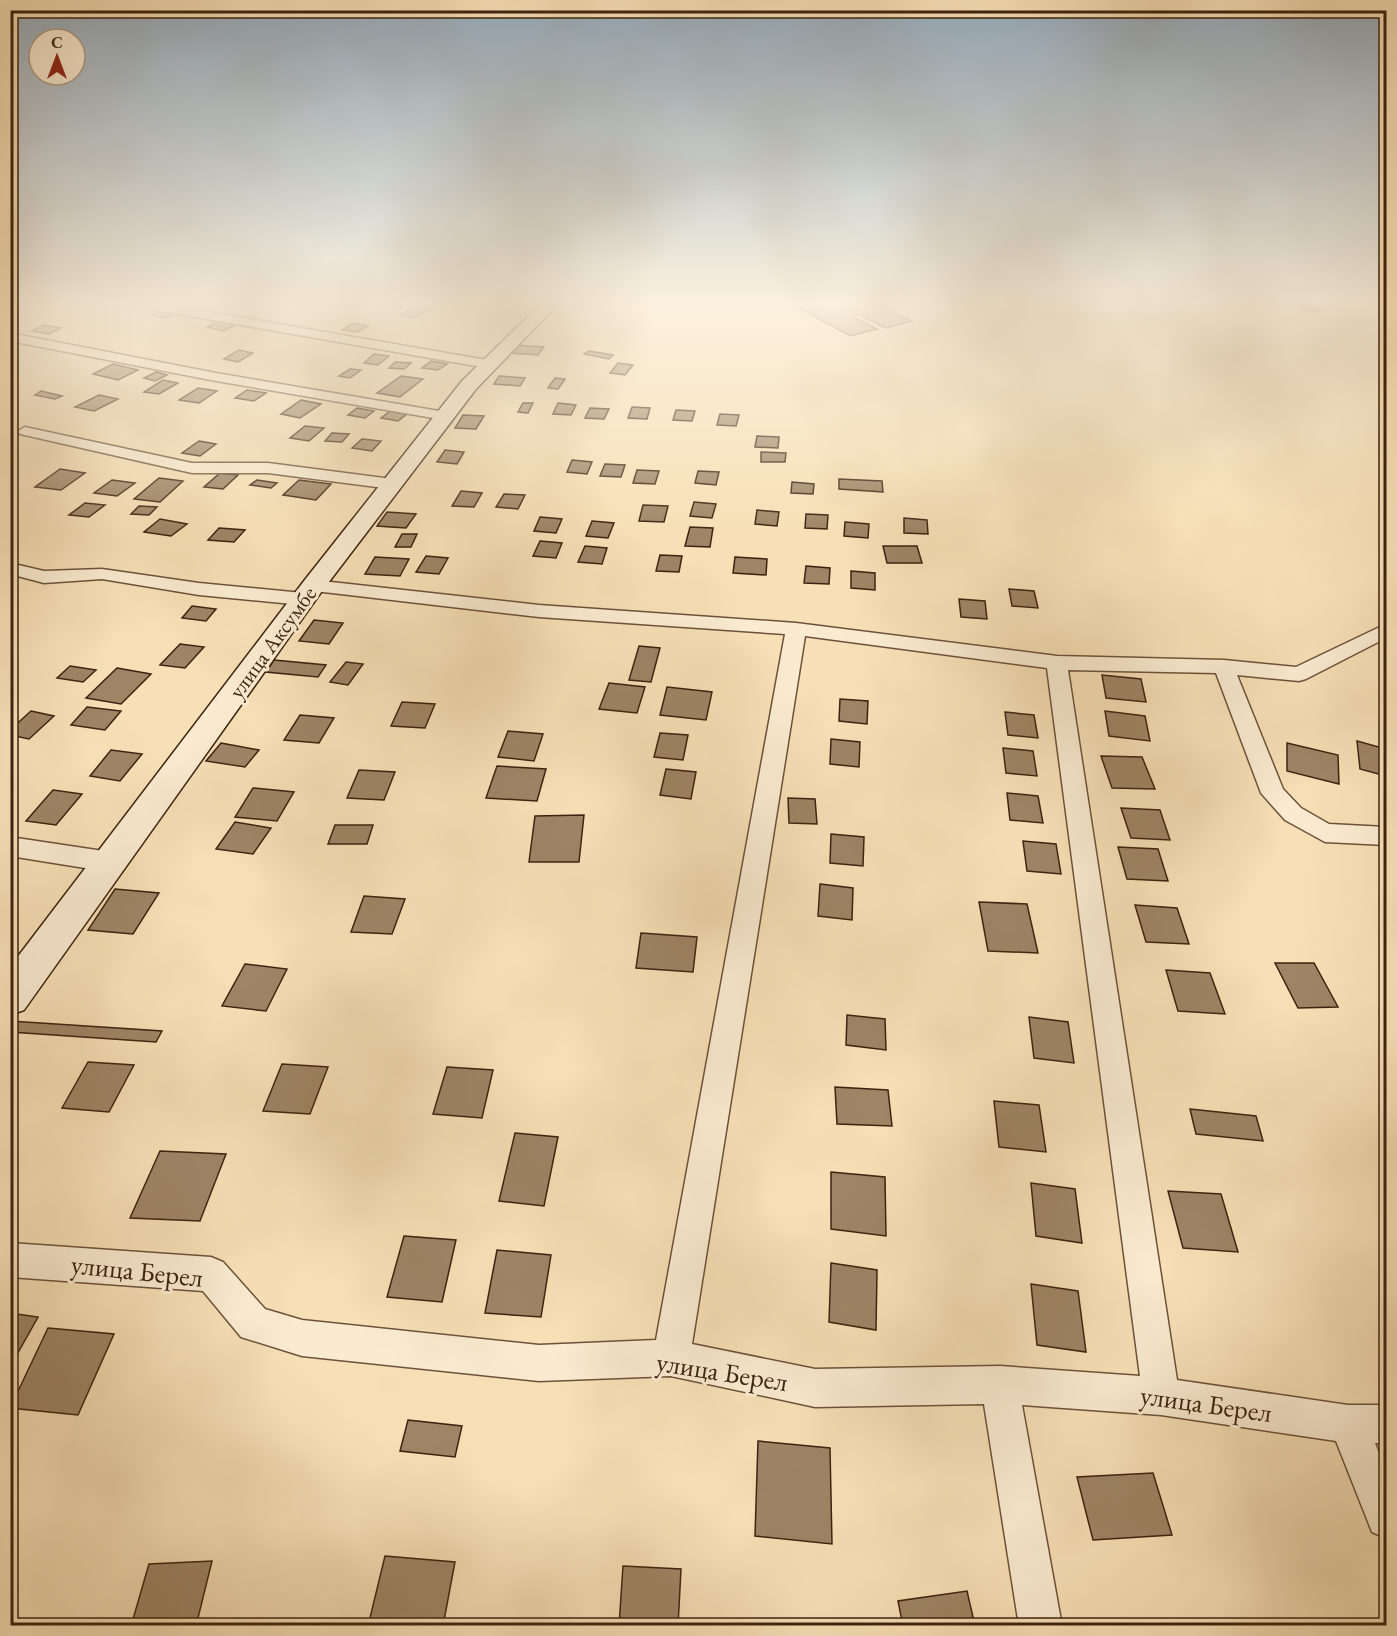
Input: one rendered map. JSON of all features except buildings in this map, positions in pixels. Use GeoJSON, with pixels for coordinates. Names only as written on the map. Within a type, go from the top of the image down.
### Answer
{"type":"FeatureCollection","features":[{"type":"Feature","properties":{"kind":"main road","name":"улица Аксумбе"},"geometry":{"type":"LineString","coordinates":[[10,998],[308,592],[475,379]]}},
{"type":"Feature","properties":{"kind":"street"},"geometry":{"type":"LineString","coordinates":[[230,379],[445,416]]}},
{"type":"Feature","properties":{"kind":"street"},"geometry":{"type":"LineString","coordinates":[[25,431],[192,468],[268,468],[392,484]]}},
{"type":"Feature","properties":{"kind":"street"},"geometry":{"type":"LineString","coordinates":[[10,568],[44,577],[102,574],[199,589],[308,592],[796,629],[1057,663],[1224,667],[1299,674],[1377,644],[1386,630]]}},
{"type":"Feature","properties":{"kind":"street"},"geometry":{"type":"LineString","coordinates":[[670,1358],[796,629]]}},
{"type":"Feature","properties":{"kind":"street"},"geometry":{"type":"LineString","coordinates":[[1057,663],[1161,1396]]}},
{"type":"Feature","properties":{"kind":"street"},"geometry":{"type":"LineString","coordinates":[[1224,667],[1274,793],[1293,814],[1324,833],[1386,836]]}},
{"type":"Feature","properties":{"kind":"street"},"geometry":{"type":"LineString","coordinates":[[10,846],[110,862]]}},
{"type":"Feature","properties":{"kind":"street","name":"улица Берел"},"geometry":{"type":"LineString","coordinates":[[10,1260],[211,1274],[254,1324],[302,1338],[539,1363],[670,1358],[815,1388],[1000,1385],[1161,1396],[1348,1424],[1386,1424]]}},
{"type":"Feature","properties":{"kind":"street"},"geometry":{"type":"LineString","coordinates":[[1000,1385],[1041,1626]]}},
{"type":"Feature","properties":{"kind":"street"},"geometry":{"type":"LineString","coordinates":[[1348,1424],[1386,1518]]}}]}
